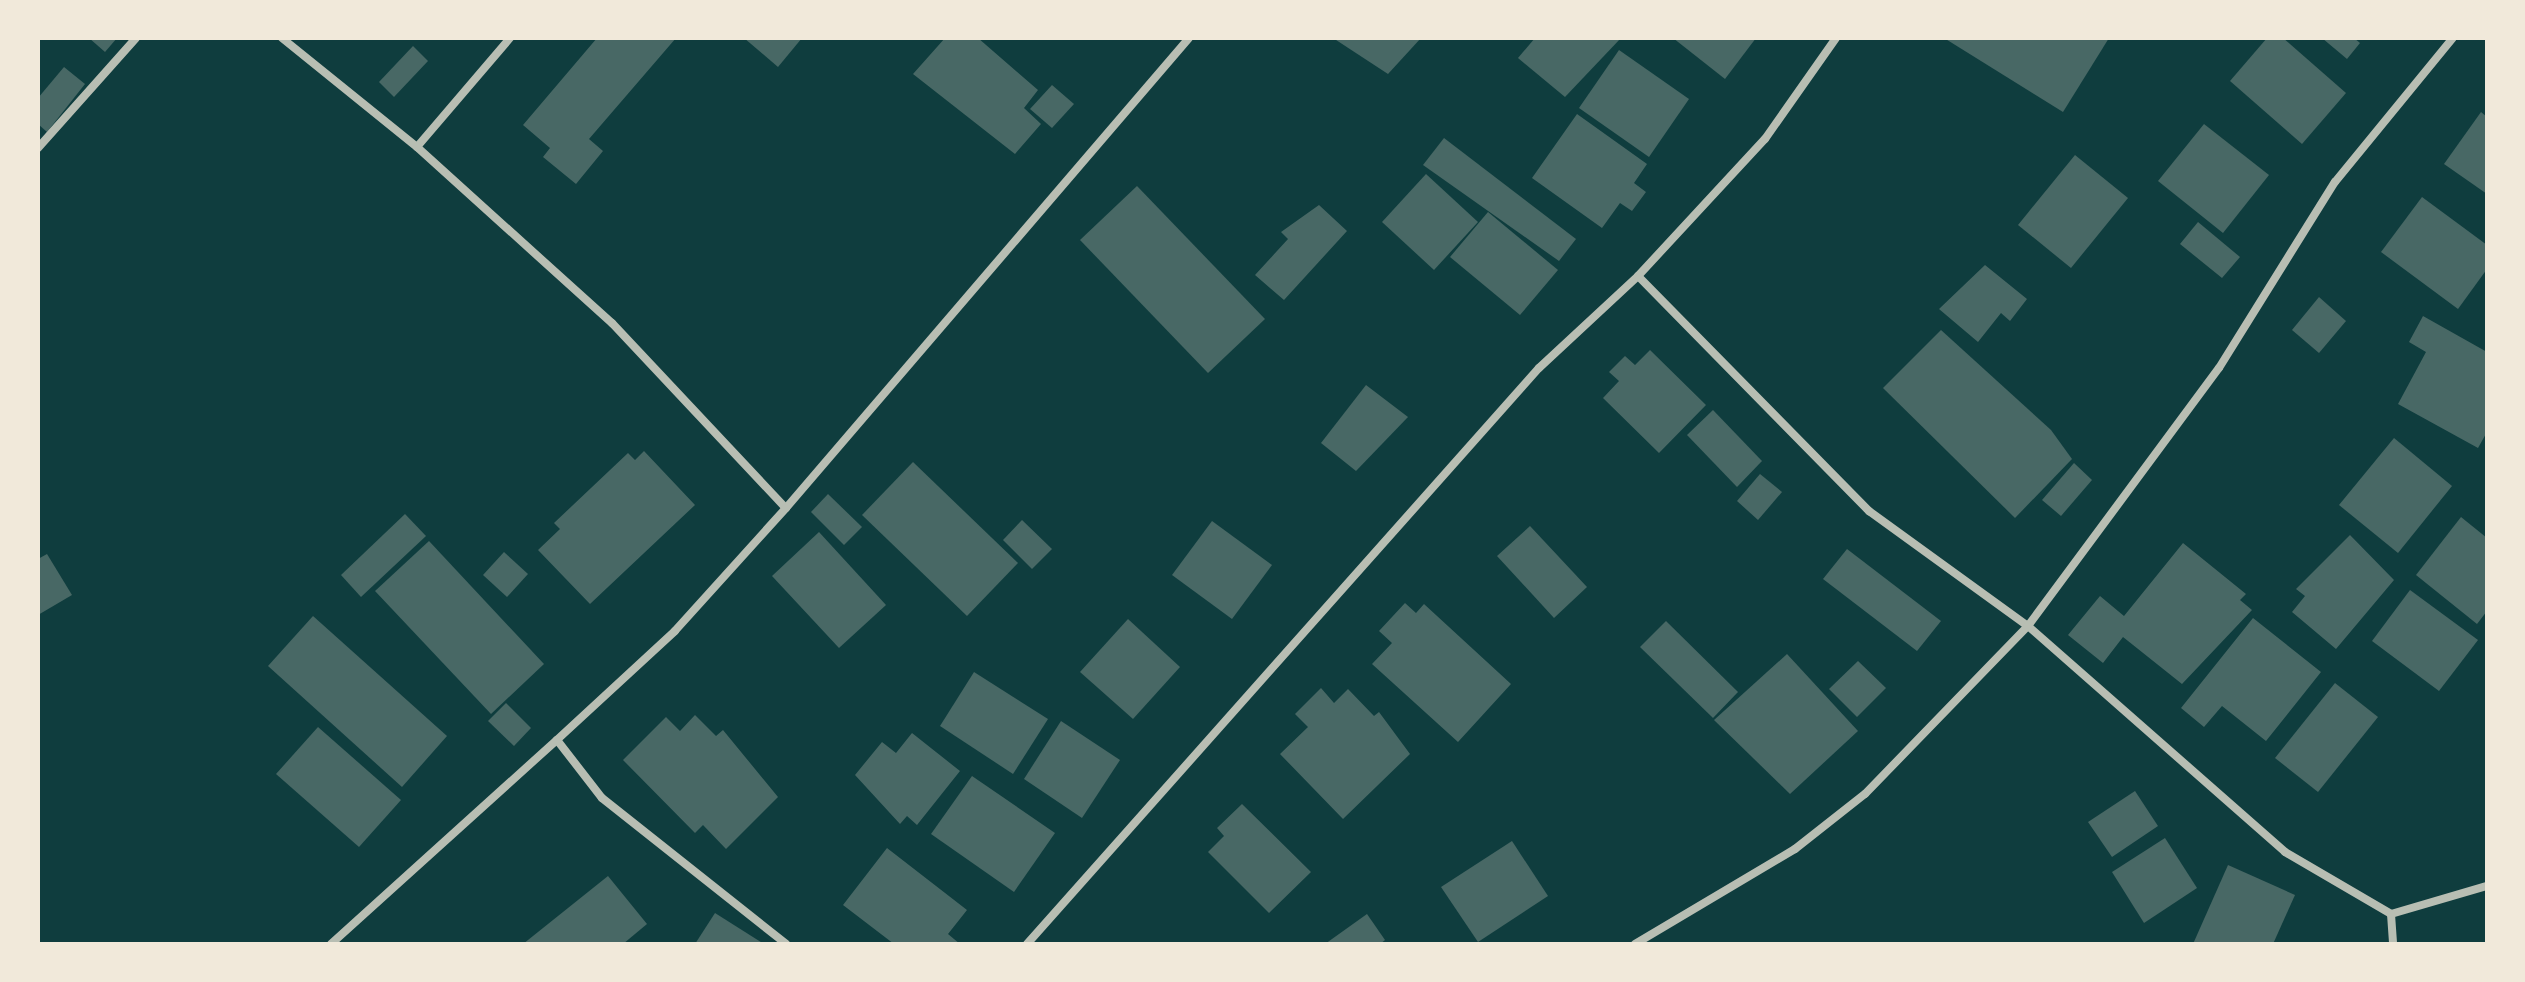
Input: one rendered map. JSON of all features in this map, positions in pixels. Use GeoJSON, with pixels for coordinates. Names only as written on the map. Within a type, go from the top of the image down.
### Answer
{"type":"FeatureCollection","features":[{"type":"Feature","properties":{"kind":"street"},"geometry":{"type":"LineString","coordinates":[[38,148],[136,38]]}},
{"type":"Feature","properties":{"kind":"street"},"geometry":{"type":"LineString","coordinates":[[282,38],[417,147],[612,323],[786,508]]}},
{"type":"Feature","properties":{"kind":"street"},"geometry":{"type":"LineString","coordinates":[[417,147],[510,38]]}},
{"type":"Feature","properties":{"kind":"street"},"geometry":{"type":"LineString","coordinates":[[331,944],[675,631],[786,508],[1189,38]]}},
{"type":"Feature","properties":{"kind":"street"},"geometry":{"type":"LineString","coordinates":[[1027,944],[1519,390],[1638,276],[1765,139],[1836,38]]}},
{"type":"Feature","properties":{"kind":"street"},"geometry":{"type":"LineString","coordinates":[[1635,944],[1795,849],[1865,794],[2028,626],[2219,368],[2335,182],[2453,38]]}},
{"type":"Feature","properties":{"kind":"street"},"geometry":{"type":"LineString","coordinates":[[1638,276],[1869,511],[2028,626],[2285,852],[2391,914],[2487,886]]}},
{"type":"Feature","properties":{"kind":"street"},"geometry":{"type":"LineString","coordinates":[[557,740],[602,798],[786,944]]}},
{"type":"Feature","properties":{"kind":"street"},"geometry":{"type":"LineString","coordinates":[[2391,914],[2393,944]]}},
{"type":"Feature","properties":{"kind":"building"},"geometry":{"type":"Polygon","coordinates":[[[89,38],[117,38],[105,52],[89,38]]]}},
{"type":"Feature","properties":{"kind":"building"},"geometry":{"type":"Polygon","coordinates":[[[597,38],[676,38],[589,139],[603,151],[576,184],[543,157],[550,148],[523,125],[597,38]]]}},
{"type":"Feature","properties":{"kind":"building"},"geometry":{"type":"Polygon","coordinates":[[[744,38],[802,38],[778,67],[744,38]]]}},
{"type":"Feature","properties":{"kind":"building"},"geometry":{"type":"Polygon","coordinates":[[[945,38],[978,38],[1038,90],[1024,108],[1041,124],[1015,154],[913,74],[945,38]]]}},
{"type":"Feature","properties":{"kind":"building"},"geometry":{"type":"Polygon","coordinates":[[[1333,38],[1421,38],[1388,74],[1333,38]]]}},
{"type":"Feature","properties":{"kind":"building"},"geometry":{"type":"Polygon","coordinates":[[[1535,38],[1621,38],[1565,97],[1518,58],[1535,38]]]}},
{"type":"Feature","properties":{"kind":"building"},"geometry":{"type":"Polygon","coordinates":[[[1673,38],[1756,38],[1725,79],[1673,38]]]}},
{"type":"Feature","properties":{"kind":"building"},"geometry":{"type":"Polygon","coordinates":[[[1944,38],[2109,38],[2063,112],[1944,38]]]}},
{"type":"Feature","properties":{"kind":"building"},"geometry":{"type":"Polygon","coordinates":[[[2267,38],[2283,38],[2346,93],[2302,144],[2230,81],[2267,38]]]}},
{"type":"Feature","properties":{"kind":"building"},"geometry":{"type":"Polygon","coordinates":[[[2322,38],[2354,38],[2360,43],[2347,59],[2322,38]]]}},
{"type":"Feature","properties":{"kind":"building"},"geometry":{"type":"Polygon","coordinates":[[[413,46],[428,61],[394,97],[379,82],[413,46]]]}},
{"type":"Feature","properties":{"kind":"building"},"geometry":{"type":"Polygon","coordinates":[[[1619,50],[1689,99],[1649,157],[1579,108],[1619,50]]]}},
{"type":"Feature","properties":{"kind":"building"},"geometry":{"type":"Polygon","coordinates":[[[64,67],[85,84],[47,132],[38,124],[38,98],[64,67]]]}},
{"type":"Feature","properties":{"kind":"building"},"geometry":{"type":"Polygon","coordinates":[[[1052,85],[1074,104],[1052,128],[1030,109],[1052,85]]]}},
{"type":"Feature","properties":{"kind":"building"},"geometry":{"type":"Polygon","coordinates":[[[2481,112],[2487,117],[2487,194],[2444,164],[2481,112]]]}},
{"type":"Feature","properties":{"kind":"building"},"geometry":{"type":"Polygon","coordinates":[[[1577,114],[1647,164],[1634,183],[1646,192],[1632,211],[1620,203],[1602,228],[1532,178],[1577,114]]]}},
{"type":"Feature","properties":{"kind":"building"},"geometry":{"type":"Polygon","coordinates":[[[2204,124],[2269,175],[2223,233],[2158,181],[2204,124]]]}},
{"type":"Feature","properties":{"kind":"building"},"geometry":{"type":"Polygon","coordinates":[[[1444,138],[1576,239],[1559,261],[1423,165],[1444,138]]]}},
{"type":"Feature","properties":{"kind":"building"},"geometry":{"type":"Polygon","coordinates":[[[2075,155],[2128,198],[2071,268],[2018,225],[2075,155]]]}},
{"type":"Feature","properties":{"kind":"building"},"geometry":{"type":"Polygon","coordinates":[[[1426,174],[1478,222],[1434,270],[1382,222],[1426,174]]]}},
{"type":"Feature","properties":{"kind":"building"},"geometry":{"type":"Polygon","coordinates":[[[1137,186],[1265,319],[1208,373],[1080,240],[1137,186]]]}},
{"type":"Feature","properties":{"kind":"building"},"geometry":{"type":"Polygon","coordinates":[[[2422,197],[2487,245],[2487,269],[2458,309],[2381,252],[2422,197]]]}},
{"type":"Feature","properties":{"kind":"building"},"geometry":{"type":"Polygon","coordinates":[[[1319,205],[1347,231],[1284,300],[1255,275],[1288,239],[1281,232],[1319,205]]]}},
{"type":"Feature","properties":{"kind":"building"},"geometry":{"type":"Polygon","coordinates":[[[1488,212],[1558,270],[1520,315],[1450,257],[1488,212]]]}},
{"type":"Feature","properties":{"kind":"building"},"geometry":{"type":"Polygon","coordinates":[[[2198,222],[2240,257],[2222,278],[2180,244],[2198,222]]]}},
{"type":"Feature","properties":{"kind":"building"},"geometry":{"type":"Polygon","coordinates":[[[1985,265],[2027,299],[2010,321],[2001,313],[1978,342],[1939,309],[1985,265]]]}},
{"type":"Feature","properties":{"kind":"building"},"geometry":{"type":"Polygon","coordinates":[[[2319,297],[2346,321],[2319,353],[2292,330],[2319,297]]]}},
{"type":"Feature","properties":{"kind":"building"},"geometry":{"type":"Polygon","coordinates":[[[2423,316],[2487,352],[2487,432],[2478,448],[2398,404],[2426,352],[2409,342],[2423,316]]]}},
{"type":"Feature","properties":{"kind":"building"},"geometry":{"type":"Polygon","coordinates":[[[1941,330],[2051,430],[2072,459],[2015,518],[1883,388],[1941,330]]]}},
{"type":"Feature","properties":{"kind":"building"},"geometry":{"type":"Polygon","coordinates":[[[1650,350],[1706,405],[1659,453],[1603,398],[1619,381],[1609,372],[1625,356],[1635,365],[1650,350]]]}},
{"type":"Feature","properties":{"kind":"building"},"geometry":{"type":"Polygon","coordinates":[[[1366,385],[1408,417],[1356,471],[1321,443],[1366,385]]]}},
{"type":"Feature","properties":{"kind":"building"},"geometry":{"type":"Polygon","coordinates":[[[1713,410],[1762,461],[1737,487],[1687,435],[1713,410]]]}},
{"type":"Feature","properties":{"kind":"building"},"geometry":{"type":"Polygon","coordinates":[[[2394,438],[2452,486],[2398,553],[2339,505],[2394,438]]]}},
{"type":"Feature","properties":{"kind":"building"},"geometry":{"type":"Polygon","coordinates":[[[644,451],[695,505],[590,604],[538,550],[560,529],[554,523],[628,453],[635,460],[644,451]]]}},
{"type":"Feature","properties":{"kind":"building"},"geometry":{"type":"Polygon","coordinates":[[[913,462],[1018,563],[967,616],[862,515],[913,462]]]}},
{"type":"Feature","properties":{"kind":"building"},"geometry":{"type":"Polygon","coordinates":[[[2074,463],[2092,480],[2061,516],[2042,500],[2074,463]]]}},
{"type":"Feature","properties":{"kind":"building"},"geometry":{"type":"Polygon","coordinates":[[[1760,474],[1782,492],[1758,520],[1737,501],[1760,474]]]}},
{"type":"Feature","properties":{"kind":"building"},"geometry":{"type":"Polygon","coordinates":[[[828,494],[862,527],[844,545],[811,512],[828,494]]]}},
{"type":"Feature","properties":{"kind":"building"},"geometry":{"type":"Polygon","coordinates":[[[405,514],[426,536],[361,597],[341,575],[405,514]]]}},
{"type":"Feature","properties":{"kind":"building"},"geometry":{"type":"Polygon","coordinates":[[[2461,517],[2487,538],[2487,611],[2477,624],[2416,575],[2461,517]]]}},
{"type":"Feature","properties":{"kind":"building"},"geometry":{"type":"Polygon","coordinates":[[[1022,520],[1052,549],[1032,569],[1003,540],[1022,520]]]}},
{"type":"Feature","properties":{"kind":"building"},"geometry":{"type":"Polygon","coordinates":[[[1212,521],[1272,565],[1232,619],[1172,575],[1212,521]]]}},
{"type":"Feature","properties":{"kind":"building"},"geometry":{"type":"Polygon","coordinates":[[[1530,526],[1587,587],[1554,618],[1497,556],[1530,526]]]}},
{"type":"Feature","properties":{"kind":"building"},"geometry":{"type":"Polygon","coordinates":[[[819,532],[886,605],[839,648],[772,576],[819,532]]]}},
{"type":"Feature","properties":{"kind":"building"},"geometry":{"type":"Polygon","coordinates":[[[2350,535],[2394,580],[2336,649],[2292,612],[2305,596],[2296,589],[2350,535]]]}},
{"type":"Feature","properties":{"kind":"building"},"geometry":{"type":"Polygon","coordinates":[[[429,541],[544,664],[491,714],[375,591],[429,541]]]}},
{"type":"Feature","properties":{"kind":"building"},"geometry":{"type":"Polygon","coordinates":[[[2183,543],[2246,594],[2240,600],[2252,610],[2182,684],[2123,637],[2103,663],[2068,635],[2100,596],[2124,616],[2183,543]]]}},
{"type":"Feature","properties":{"kind":"building"},"geometry":{"type":"Polygon","coordinates":[[[1847,549],[1941,621],[1917,651],[1823,579],[1847,549]]]}},
{"type":"Feature","properties":{"kind":"building"},"geometry":{"type":"Polygon","coordinates":[[[504,552],[528,574],[507,597],[483,575],[504,552]]]}},
{"type":"Feature","properties":{"kind":"building"},"geometry":{"type":"Polygon","coordinates":[[[47,554],[72,595],[38,615],[38,559],[47,554]]]}},
{"type":"Feature","properties":{"kind":"building"},"geometry":{"type":"Polygon","coordinates":[[[2410,590],[2478,640],[2439,691],[2372,641],[2410,590]]]}},
{"type":"Feature","properties":{"kind":"building"},"geometry":{"type":"Polygon","coordinates":[[[1405,603],[1416,613],[1424,604],[1511,684],[1458,742],[1372,664],[1392,643],[1379,631],[1405,603]]]}},
{"type":"Feature","properties":{"kind":"building"},"geometry":{"type":"Polygon","coordinates":[[[313,616],[447,736],[402,787],[268,666],[313,616]]]}},
{"type":"Feature","properties":{"kind":"building"},"geometry":{"type":"Polygon","coordinates":[[[2253,618],[2321,672],[2266,741],[2222,706],[2204,727],[2181,708],[2253,618]]]}},
{"type":"Feature","properties":{"kind":"building"},"geometry":{"type":"Polygon","coordinates":[[[1128,619],[1180,667],[1133,719],[1080,672],[1128,619]]]}},
{"type":"Feature","properties":{"kind":"building"},"geometry":{"type":"Polygon","coordinates":[[[1666,621],[1738,692],[1713,718],[1640,647],[1666,621]]]}},
{"type":"Feature","properties":{"kind":"building"},"geometry":{"type":"Polygon","coordinates":[[[1787,654],[1858,731],[1790,794],[1714,720],[1787,654]]]}},
{"type":"Feature","properties":{"kind":"building"},"geometry":{"type":"Polygon","coordinates":[[[1858,661],[1886,688],[1857,717],[1829,689],[1858,661]]]}},
{"type":"Feature","properties":{"kind":"building"},"geometry":{"type":"Polygon","coordinates":[[[974,672],[1048,719],[1013,774],[940,726],[974,672]]]}},
{"type":"Feature","properties":{"kind":"building"},"geometry":{"type":"Polygon","coordinates":[[[2335,683],[2378,717],[2318,792],[2275,758],[2335,683]]]}},
{"type":"Feature","properties":{"kind":"building"},"geometry":{"type":"Polygon","coordinates":[[[1321,688],[1334,703],[1348,689],[1374,716],[1379,712],[1410,754],[1343,819],[1280,754],[1308,727],[1295,714],[1321,688]]]}},
{"type":"Feature","properties":{"kind":"building"},"geometry":{"type":"Polygon","coordinates":[[[506,703],[531,728],[514,746],[488,721],[506,703]]]}},
{"type":"Feature","properties":{"kind":"building"},"geometry":{"type":"Polygon","coordinates":[[[695,715],[716,736],[723,730],[778,797],[726,849],[703,825],[695,833],[623,760],[666,717],[680,731],[695,715]]]}},
{"type":"Feature","properties":{"kind":"building"},"geometry":{"type":"Polygon","coordinates":[[[1061,721],[1120,760],[1082,818],[1024,779],[1061,721]]]}},
{"type":"Feature","properties":{"kind":"building"},"geometry":{"type":"Polygon","coordinates":[[[318,727],[401,800],[359,847],[276,774],[318,727]]]}},
{"type":"Feature","properties":{"kind":"building"},"geometry":{"type":"Polygon","coordinates":[[[912,733],[960,771],[917,825],[907,816],[900,824],[855,775],[882,742],[896,753],[912,733]]]}},
{"type":"Feature","properties":{"kind":"building"},"geometry":{"type":"Polygon","coordinates":[[[972,776],[1055,833],[1014,892],[931,834],[972,776]]]}},
{"type":"Feature","properties":{"kind":"building"},"geometry":{"type":"Polygon","coordinates":[[[2135,791],[2158,826],[2112,857],[2088,822],[2135,791]]]}},
{"type":"Feature","properties":{"kind":"building"},"geometry":{"type":"Polygon","coordinates":[[[1242,804],[1311,872],[1269,913],[1208,852],[1224,836],[1217,828],[1242,804]]]}},
{"type":"Feature","properties":{"kind":"building"},"geometry":{"type":"Polygon","coordinates":[[[2165,838],[2197,888],[2144,923],[2112,872],[2165,838]]]}},
{"type":"Feature","properties":{"kind":"building"},"geometry":{"type":"Polygon","coordinates":[[[1512,841],[1548,896],[1478,942],[1441,887],[1512,841]]]}},
{"type":"Feature","properties":{"kind":"building"},"geometry":{"type":"Polygon","coordinates":[[[887,848],[967,910],[948,934],[960,944],[894,944],[843,905],[887,848]]]}},
{"type":"Feature","properties":{"kind":"building"},"geometry":{"type":"Polygon","coordinates":[[[2228,865],[2295,895],[2273,944],[2193,944],[2228,865]]]}},
{"type":"Feature","properties":{"kind":"building"},"geometry":{"type":"Polygon","coordinates":[[[608,876],[647,924],[623,944],[523,944],[608,876]]]}},
{"type":"Feature","properties":{"kind":"building"},"geometry":{"type":"Polygon","coordinates":[[[715,913],[764,944],[695,944],[715,913]]]}},
{"type":"Feature","properties":{"kind":"building"},"geometry":{"type":"Polygon","coordinates":[[[1367,914],[1385,940],[1380,944],[1325,944],[1367,914]]]}}]}
